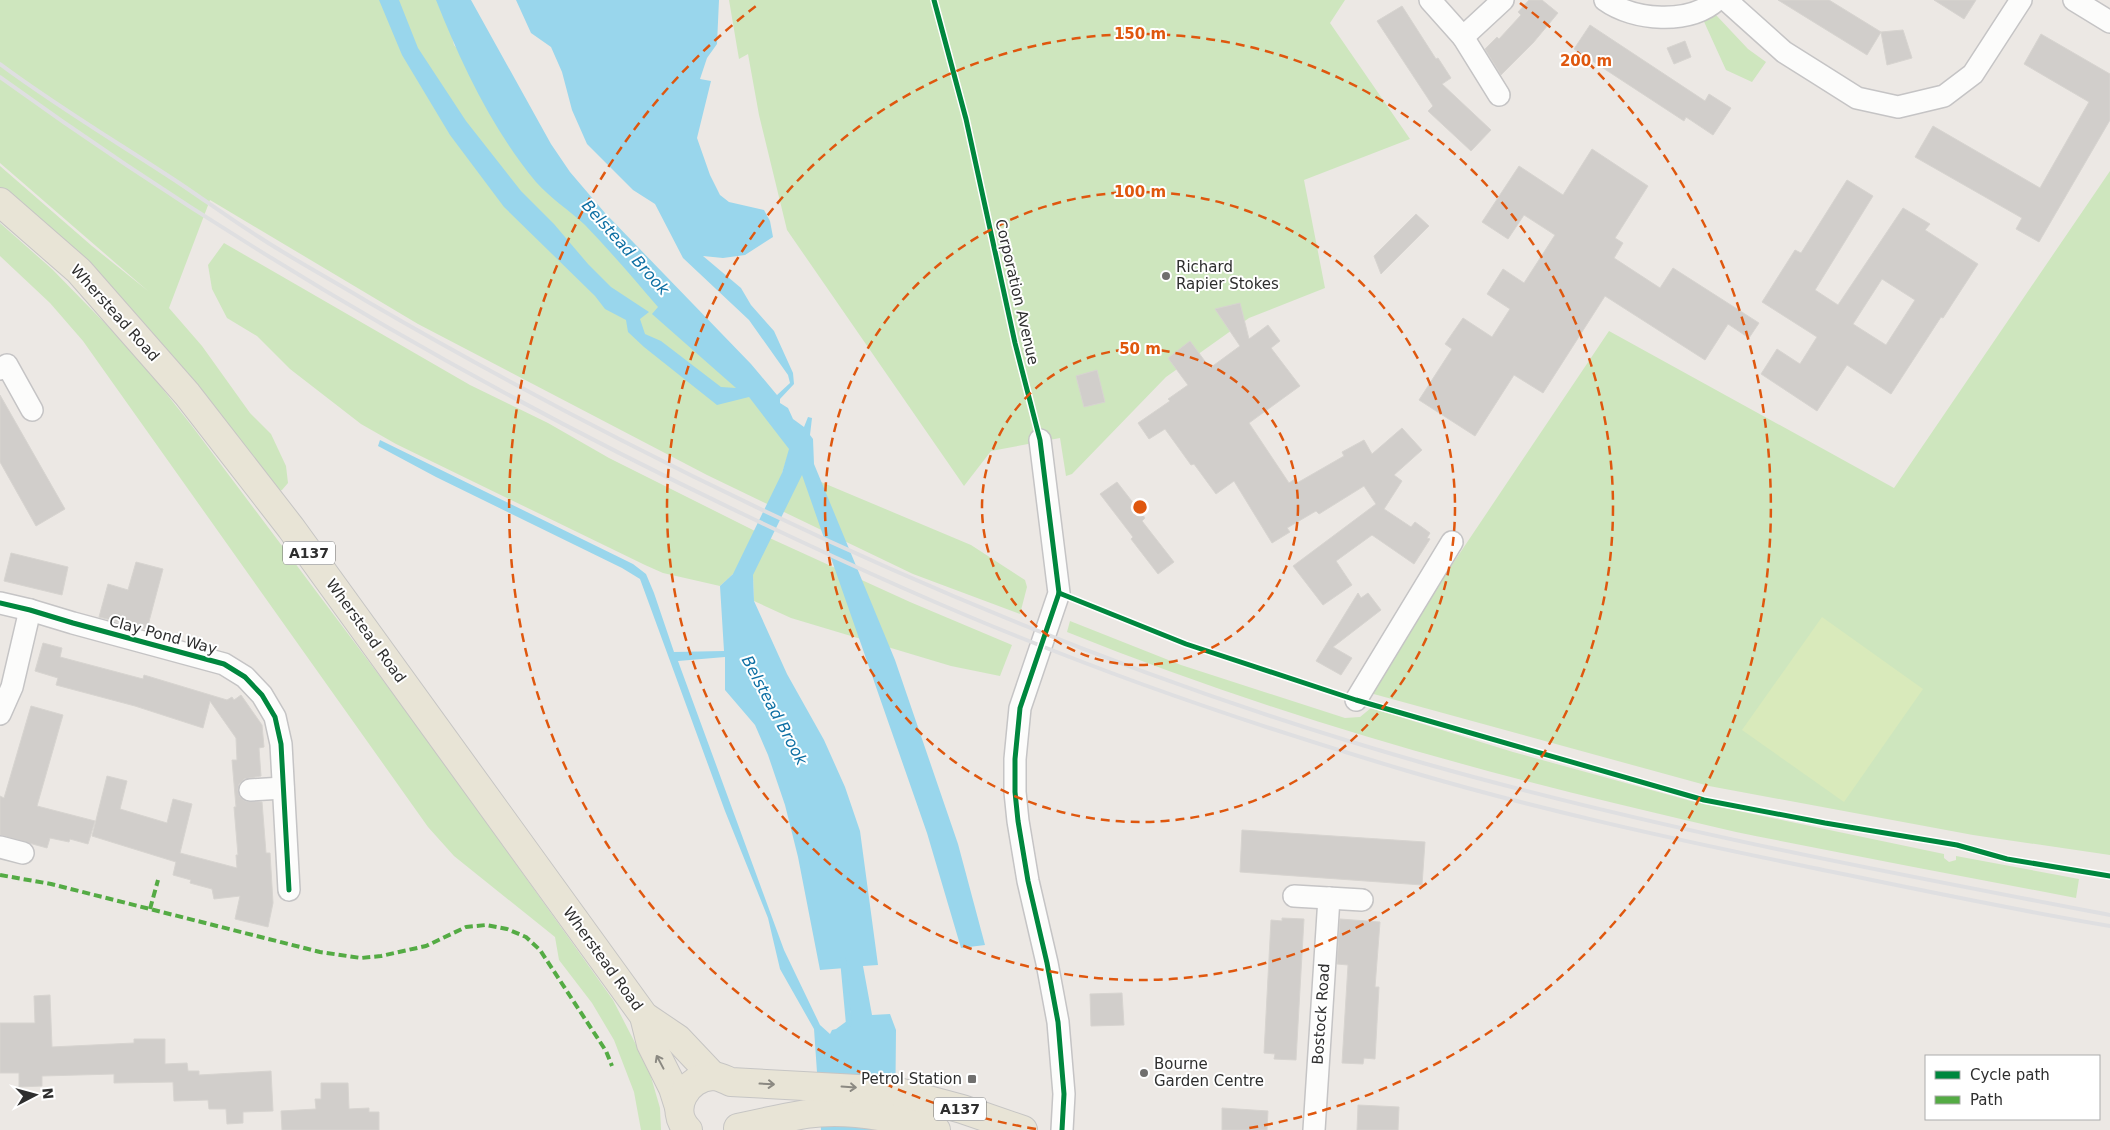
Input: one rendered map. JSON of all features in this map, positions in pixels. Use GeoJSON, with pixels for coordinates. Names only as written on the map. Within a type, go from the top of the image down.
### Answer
{"type":"FeatureCollection","features":[{"type":"Feature","properties":{"kind":"main road","name":"Wherstead Road"},"geometry":{"type":"LineString","coordinates":[[0,202],[79,271],[187,394],[291,528],[644,1016]]}},
{"type":"Feature","properties":{"kind":"main road","name":"A137"},"geometry":{"type":"LineString","coordinates":[[644,1016],[678,1040],[722,1079],[738,1089],[743,1105],[742,1116],[737,1129]]}},
{"type":"Feature","properties":{"kind":"main road","name":"A137"},"geometry":{"type":"LineString","coordinates":[[644,1016],[650,1044],[673,1088],[684,1118]]}},
{"type":"Feature","properties":{"kind":"main road","name":"A137"},"geometry":{"type":"LineString","coordinates":[[684,1118],[682,1096],[690,1085],[699,1079],[722,1079],[896,1091],[962,1109],[1022,1130]]}},
{"type":"Feature","properties":{"kind":"main road","name":"A137"},"geometry":{"type":"LineString","coordinates":[[737,1129],[807,1114],[835,1112],[895,1119],[936,1130]]}},
{"type":"Feature","properties":{"kind":"street"},"geometry":{"type":"LineString","coordinates":[[1430,0],[1463,37],[1498,95]]}},
{"type":"Feature","properties":{"kind":"street"},"geometry":{"type":"LineString","coordinates":[[1463,37],[1503,0]]}},
{"type":"Feature","properties":{"kind":"street"},"geometry":{"type":"LineString","coordinates":[[1605,0],[1617,8],[1647,18],[1678,16],[1708,8],[1717,0]]}},
{"type":"Feature","properties":{"kind":"street"},"geometry":{"type":"LineString","coordinates":[[1726,0],[1784,52],[1818,74],[1857,98],[1898,107],[1944,96],[1973,74],[2021,0]]}},
{"type":"Feature","properties":{"kind":"street"},"geometry":{"type":"LineString","coordinates":[[2074,0],[2110,22]]}},
{"type":"Feature","properties":{"kind":"street"},"geometry":{"type":"LineString","coordinates":[[0,369],[7,365],[32,410]]}},
{"type":"Feature","properties":{"kind":"street"},"geometry":{"type":"LineString","coordinates":[[1040,440],[1059,593],[1020,708],[1015,759],[1015,792],[1028,880],[1047,962],[1058,1022],[1064,1094],[1062,1130]]}},
{"type":"Feature","properties":{"kind":"street"},"geometry":{"type":"LineString","coordinates":[[1356,700],[1452,542]]}},
{"type":"Feature","properties":{"kind":"street","name":"Clay Pond Way"},"geometry":{"type":"LineString","coordinates":[[0,603],[224,664],[245,677],[262,695],[275,717],[281,744],[289,890]]}},
{"type":"Feature","properties":{"kind":"street"},"geometry":{"type":"LineString","coordinates":[[0,714],[12,687],[30,610]]}},
{"type":"Feature","properties":{"kind":"street"},"geometry":{"type":"LineString","coordinates":[[250,790],[283,788]]}},
{"type":"Feature","properties":{"kind":"street"},"geometry":{"type":"LineString","coordinates":[[0,847],[23,853]]}},
{"type":"Feature","properties":{"kind":"street"},"geometry":{"type":"LineString","coordinates":[[1294,896],[1362,900]]}},
{"type":"Feature","properties":{"kind":"street","name":"Bostock Road"},"geometry":{"type":"LineString","coordinates":[[1314,1130],[1329,898]]}},
{"type":"Feature","properties":{"kind":"green space"},"geometry":{"type":"Polygon","coordinates":[[[0,0],[443,0],[454,45],[762,412],[790,449],[782,473],[802,474],[971,545],[1025,580],[1027,587],[1020,614],[913,574],[707,475],[418,324],[210,200],[169,308],[202,346],[250,413],[271,434],[286,466],[288,483],[282,490],[272,495],[0,189],[0,166],[92,246],[148,291],[0,163],[0,0]]]}},
{"type":"Feature","properties":{"kind":"green space"},"geometry":{"type":"Polygon","coordinates":[[[729,0],[1345,0],[1330,23],[1410,139],[1304,180],[1325,288],[1249,318],[1166,377],[1072,474],[1066,476],[1060,438],[991,451],[964,486],[787,230],[759,115],[748,54],[739,59],[729,0]]]}},
{"type":"Feature","properties":{"kind":"green space"},"geometry":{"type":"Polygon","coordinates":[[[1701,15],[1716,15],[1748,49],[1766,62],[1752,82],[1726,70],[1701,15]]]}},
{"type":"Feature","properties":{"kind":"green space"},"geometry":{"type":"Polygon","coordinates":[[[2110,171],[2110,855],[1973,835],[1709,786],[1370,693],[1425,605],[1609,331],[1894,488],[2110,171]]]}},
{"type":"Feature","properties":{"kind":"green space"},"geometry":{"type":"Polygon","coordinates":[[[0,223],[52,269],[135,354],[192,426],[424,735],[613,1000],[649,1070],[660,1108],[661,1130],[641,1130],[634,1092],[614,1040],[592,1003],[559,960],[555,937],[454,856],[428,827],[83,341],[50,303],[0,256],[0,223]]]}},
{"type":"Feature","properties":{"kind":"green space"},"geometry":{"type":"Polygon","coordinates":[[[224,243],[470,385],[548,423],[609,458],[763,535],[910,602],[1012,645],[1000,676],[951,666],[791,618],[754,601],[753,575],[733,574],[720,586],[663,573],[396,444],[361,424],[290,369],[257,336],[227,318],[212,289],[208,265],[224,243]]]}},
{"type":"Feature","properties":{"kind":"green space"},"geometry":{"type":"Polygon","coordinates":[[[1822,617],[1923,689],[1844,802],[1742,730],[1822,617]]]}},
{"type":"Feature","properties":{"kind":"green space"},"geometry":{"type":"Polygon","coordinates":[[[1070,621],[1181,665],[1345,718],[1360,717],[1371,708],[1513,752],[1691,801],[1944,854],[1944,858],[1949,862],[1956,860],[1956,856],[2079,879],[2076,898],[1736,832],[1548,787],[1478,768],[1340,728],[1202,683],[1067,632],[1070,621]]]}},
{"type":"Feature","properties":{"kind":"water"},"geometry":{"type":"Polygon","coordinates":[[[379,0],[399,0],[418,48],[466,121],[521,191],[554,224],[588,264],[611,287],[649,312],[640,319],[645,334],[661,341],[721,387],[736,388],[652,314],[658,307],[613,255],[585,225],[536,182],[520,162],[479,95],[456,48],[436,0],[471,0],[551,144],[570,172],[605,213],[751,364],[777,395],[790,383],[788,375],[749,320],[683,258],[655,204],[633,190],[587,144],[572,110],[562,72],[551,47],[531,33],[516,0],[719,0],[717,44],[707,58],[700,79],[711,81],[697,138],[710,175],[720,195],[729,202],[764,210],[770,221],[773,237],[745,255],[723,258],[703,256],[741,288],[751,305],[774,331],[793,373],[794,384],[780,399],[780,403],[788,408],[793,419],[804,427],[808,417],[812,418],[810,435],[813,439],[814,464],[895,660],[958,844],[985,945],[961,948],[927,833],[802,475],[753,575],[754,601],[787,674],[824,740],[845,787],[860,831],[878,965],[863,966],[872,1015],[890,1014],[896,1030],[895,1130],[821,1130],[814,1029],[780,969],[768,918],[725,811],[640,579],[622,568],[436,477],[378,446],[380,440],[633,564],[646,574],[674,652],[724,651],[720,586],[733,574],[782,473],[789,449],[749,397],[717,405],[644,347],[628,332],[626,320],[605,309],[595,296],[504,207],[450,135],[402,55],[379,0]],[[725,657],[678,661],[784,950],[820,1025],[830,1034],[832,1030],[851,1018],[845,968],[820,970],[798,857],[785,805],[768,755],[755,725],[725,690],[725,657]]]}},
{"type":"Feature","properties":{"kind":"building"},"geometry":{"type":"Polygon","coordinates":[[[1529,0],[1542,0],[1558,13],[1533,43],[1501,75],[1485,49],[1497,37],[1499,39],[1521,15],[1518,12],[1529,0]]]}},
{"type":"Feature","properties":{"kind":"building"},"geometry":{"type":"Polygon","coordinates":[[[1778,0],[1829,0],[1881,32],[1867,55],[1778,0]]]}},
{"type":"Feature","properties":{"kind":"building"},"geometry":{"type":"Polygon","coordinates":[[[1934,0],[1976,0],[1964,19],[1934,0]]]}},
{"type":"Feature","properties":{"kind":"building"},"geometry":{"type":"Polygon","coordinates":[[[1402,6],[1436,59],[1438,58],[1451,78],[1442,84],[1491,130],[1471,151],[1428,111],[1433,106],[1377,21],[1402,6]]]}},
{"type":"Feature","properties":{"kind":"building"},"geometry":{"type":"Polygon","coordinates":[[[1590,25],[1705,101],[1709,94],[1731,108],[1713,135],[1686,117],[1684,121],[1574,49],[1590,25]]]}},
{"type":"Feature","properties":{"kind":"building"},"geometry":{"type":"Polygon","coordinates":[[[1903,30],[1912,58],[1887,65],[1881,32],[1903,30]]]}},
{"type":"Feature","properties":{"kind":"building"},"geometry":{"type":"Polygon","coordinates":[[[2041,34],[2110,74],[2110,120],[2039,242],[2016,229],[2022,218],[1915,157],[1933,126],[2040,188],[2089,102],[2024,64],[2041,34]]]}},
{"type":"Feature","properties":{"kind":"building"},"geometry":{"type":"Polygon","coordinates":[[[1685,41],[1691,57],[1674,64],[1667,48],[1685,41]]]}},
{"type":"Feature","properties":{"kind":"building"},"geometry":{"type":"Polygon","coordinates":[[[1592,149],[1648,186],[1615,238],[1623,243],[1614,258],[1660,288],[1673,268],[1759,323],[1749,338],[1728,324],[1705,360],[1605,296],[1543,393],[1514,375],[1475,436],[1419,400],[1452,349],[1445,344],[1463,318],[1492,337],[1510,309],[1487,294],[1503,269],[1524,283],[1555,235],[1524,215],[1508,239],[1482,222],[1519,166],[1563,195],[1592,149]]]}},
{"type":"Feature","properties":{"kind":"building"},"geometry":{"type":"Polygon","coordinates":[[[1847,180],[1873,196],[1815,290],[1838,305],[1903,208],[1930,224],[1925,230],[1978,264],[1891,394],[1847,365],[1817,411],[1761,374],[1777,349],[1800,364],[1817,337],[1762,302],[1795,250],[1801,253],[1847,180]],[[1882,279],[1853,324],[1886,345],[1915,300],[1882,279]]]}},
{"type":"Feature","properties":{"kind":"building"},"geometry":{"type":"Polygon","coordinates":[[[1416,214],[1429,226],[1381,274],[1374,256],[1416,214]]]}},
{"type":"Feature","properties":{"kind":"building"},"geometry":{"type":"Polygon","coordinates":[[[1240,303],[1249,339],[1268,325],[1280,341],[1271,348],[1300,386],[1249,423],[1289,483],[1295,479],[1297,483],[1344,456],[1342,452],[1364,440],[1372,454],[1402,428],[1422,450],[1394,475],[1402,481],[1384,509],[1411,527],[1415,522],[1430,533],[1427,538],[1430,539],[1414,564],[1372,535],[1336,561],[1352,585],[1323,605],[1293,566],[1376,504],[1364,486],[1319,514],[1316,511],[1287,528],[1290,532],[1272,543],[1234,481],[1216,494],[1194,464],[1191,465],[1165,429],[1149,439],[1138,423],[1170,401],[1168,399],[1188,385],[1168,358],[1190,341],[1210,368],[1240,346],[1215,309],[1240,303]]]}},
{"type":"Feature","properties":{"kind":"building"},"geometry":{"type":"Polygon","coordinates":[[[1097,370],[1105,402],[1084,407],[1076,376],[1097,370]]]}},
{"type":"Feature","properties":{"kind":"building"},"geometry":{"type":"Polygon","coordinates":[[[0,395],[65,509],[36,526],[0,462],[0,395]]]}},
{"type":"Feature","properties":{"kind":"building"},"geometry":{"type":"Polygon","coordinates":[[[1117,482],[1145,518],[1142,521],[1174,562],[1158,574],[1100,494],[1117,482]]]}},
{"type":"Feature","properties":{"kind":"building"},"geometry":{"type":"Polygon","coordinates":[[[11,553],[68,567],[62,595],[4,581],[11,553]]]}},
{"type":"Feature","properties":{"kind":"building"},"geometry":{"type":"Polygon","coordinates":[[[136,562],[163,569],[147,629],[99,617],[108,584],[128,590],[136,562]]]}},
{"type":"Feature","properties":{"kind":"building"},"geometry":{"type":"Polygon","coordinates":[[[1358,593],[1361,598],[1368,593],[1381,610],[1333,647],[1352,658],[1341,675],[1316,661],[1358,593]]]}},
{"type":"Feature","properties":{"kind":"building"},"geometry":{"type":"Polygon","coordinates":[[[43,643],[62,648],[60,657],[143,679],[144,675],[227,700],[232,697],[234,700],[241,695],[262,725],[264,747],[259,748],[261,776],[244,779],[239,784],[238,790],[240,797],[245,801],[262,802],[266,853],[270,853],[273,903],[268,927],[235,919],[240,896],[214,899],[212,889],[190,883],[191,880],[173,875],[176,862],[92,836],[107,776],[127,781],[120,809],[167,823],[173,799],[192,804],[180,853],[237,868],[236,855],[238,855],[234,807],[236,807],[232,760],[237,760],[236,738],[210,701],[203,728],[135,706],[56,685],[58,678],[35,671],[43,643]]]}},
{"type":"Feature","properties":{"kind":"building"},"geometry":{"type":"Polygon","coordinates":[[[31,706],[63,715],[37,806],[95,821],[88,844],[70,839],[69,842],[50,838],[47,848],[0,835],[0,796],[4,798],[31,706]]]}},
{"type":"Feature","properties":{"kind":"building"},"geometry":{"type":"Polygon","coordinates":[[[1242,830],[1425,842],[1422,885],[1240,872],[1242,830]]]}},
{"type":"Feature","properties":{"kind":"building"},"geometry":{"type":"Polygon","coordinates":[[[1282,918],[1304,919],[1296,1060],[1274,1059],[1275,1054],[1264,1053],[1271,920],[1282,921],[1282,918]]]}},
{"type":"Feature","properties":{"kind":"building"},"geometry":{"type":"Polygon","coordinates":[[[1340,919],[1380,922],[1375,987],[1379,987],[1375,1059],[1364,1058],[1363,1064],[1342,1063],[1348,965],[1337,964],[1340,919]]]}},
{"type":"Feature","properties":{"kind":"building"},"geometry":{"type":"Polygon","coordinates":[[[1122,993],[1124,1025],[1091,1026],[1090,994],[1122,993]]]}},
{"type":"Feature","properties":{"kind":"building"},"geometry":{"type":"Polygon","coordinates":[[[50,995],[52,1047],[134,1043],[134,1039],[165,1039],[165,1064],[187,1063],[188,1071],[199,1071],[199,1075],[271,1071],[273,1111],[243,1112],[243,1123],[227,1124],[226,1109],[209,1109],[208,1100],[174,1101],[173,1082],[114,1083],[114,1074],[42,1076],[42,1086],[19,1087],[19,1073],[0,1073],[0,1023],[35,1023],[34,996],[50,995]]]}},
{"type":"Feature","properties":{"kind":"building"},"geometry":{"type":"Polygon","coordinates":[[[321,1083],[348,1083],[349,1109],[369,1108],[369,1112],[379,1112],[379,1130],[282,1130],[281,1111],[316,1109],[315,1099],[321,1099],[321,1083]]]}},
{"type":"Feature","properties":{"kind":"building"},"geometry":{"type":"Polygon","coordinates":[[[1358,1105],[1399,1107],[1398,1130],[1357,1130],[1358,1105]]]}},
{"type":"Feature","properties":{"kind":"building"},"geometry":{"type":"Polygon","coordinates":[[[1222,1108],[1268,1111],[1267,1130],[1222,1130],[1222,1108]]]}},
{"type":"Feature","properties":{"kind":"waterway","name":"Belstead Brook"},"geometry":{"type":"LineString","coordinates":[[843,960],[849,1024]]}},
{"type":"Feature","properties":{"kind":"railway"},"geometry":{"type":"LineString","coordinates":[[0,64],[237,223],[299,262],[493,372],[718,489],[914,579],[1014,621],[1114,661],[1216,698],[1319,732],[1508,786],[1679,828],[1937,882],[2110,915]]}},
{"type":"Feature","properties":{"kind":"railway"},"geometry":{"type":"LineString","coordinates":[[0,77],[89,139],[270,257],[363,313],[457,366],[648,468],[745,515],[881,578],[1019,637],[1116,675],[1263,726],[1411,772],[1508,799],[1755,856],[1995,905],[2110,926]]}},
{"type":"Feature","properties":{"kind":"marked path"},"geometry":{"type":"LineString","coordinates":[[0,875],[51,884],[320,952],[361,958],[381,956],[426,946],[466,927],[486,925],[507,929],[526,937],[540,950],[606,1051],[612,1066]]}},
{"type":"Feature","properties":{"kind":"marked path"},"geometry":{"type":"LineString","coordinates":[[150,909],[158,880]]}},
{"type":"Feature","properties":{"kind":"cycle path","name":"Corporation Avenue"},"geometry":{"type":"LineString","coordinates":[[934,0],[966,119],[1015,343],[1040,440],[1059,593],[1020,708],[1015,759],[1015,792],[1028,881],[1047,963],[1058,1022],[1064,1094],[1062,1130]]}},
{"type":"Feature","properties":{"kind":"cycle path"},"geometry":{"type":"LineString","coordinates":[[1059,593],[1186,644],[1356,700],[1704,800],[1957,845],[2007,859],[2110,876]]}},
{"type":"Feature","properties":{"kind":"cycle path"},"geometry":{"type":"LineString","coordinates":[[0,603],[224,664],[245,677],[262,695],[275,717],[281,744],[289,890]]}},
{"type":"Feature","properties":{"kind":"place","name":"Richard Rapier Stokes"},"geometry":{"type":"Point","coordinates":[1166,276]}},
{"type":"Feature","properties":{"kind":"place","name":"Bourne Garden Centre"},"geometry":{"type":"Point","coordinates":[1144,1073]}},
{"type":"Feature","properties":{"kind":"place","name":"Petrol Station"},"geometry":{"type":"Point","coordinates":[972,1079]}}]}
